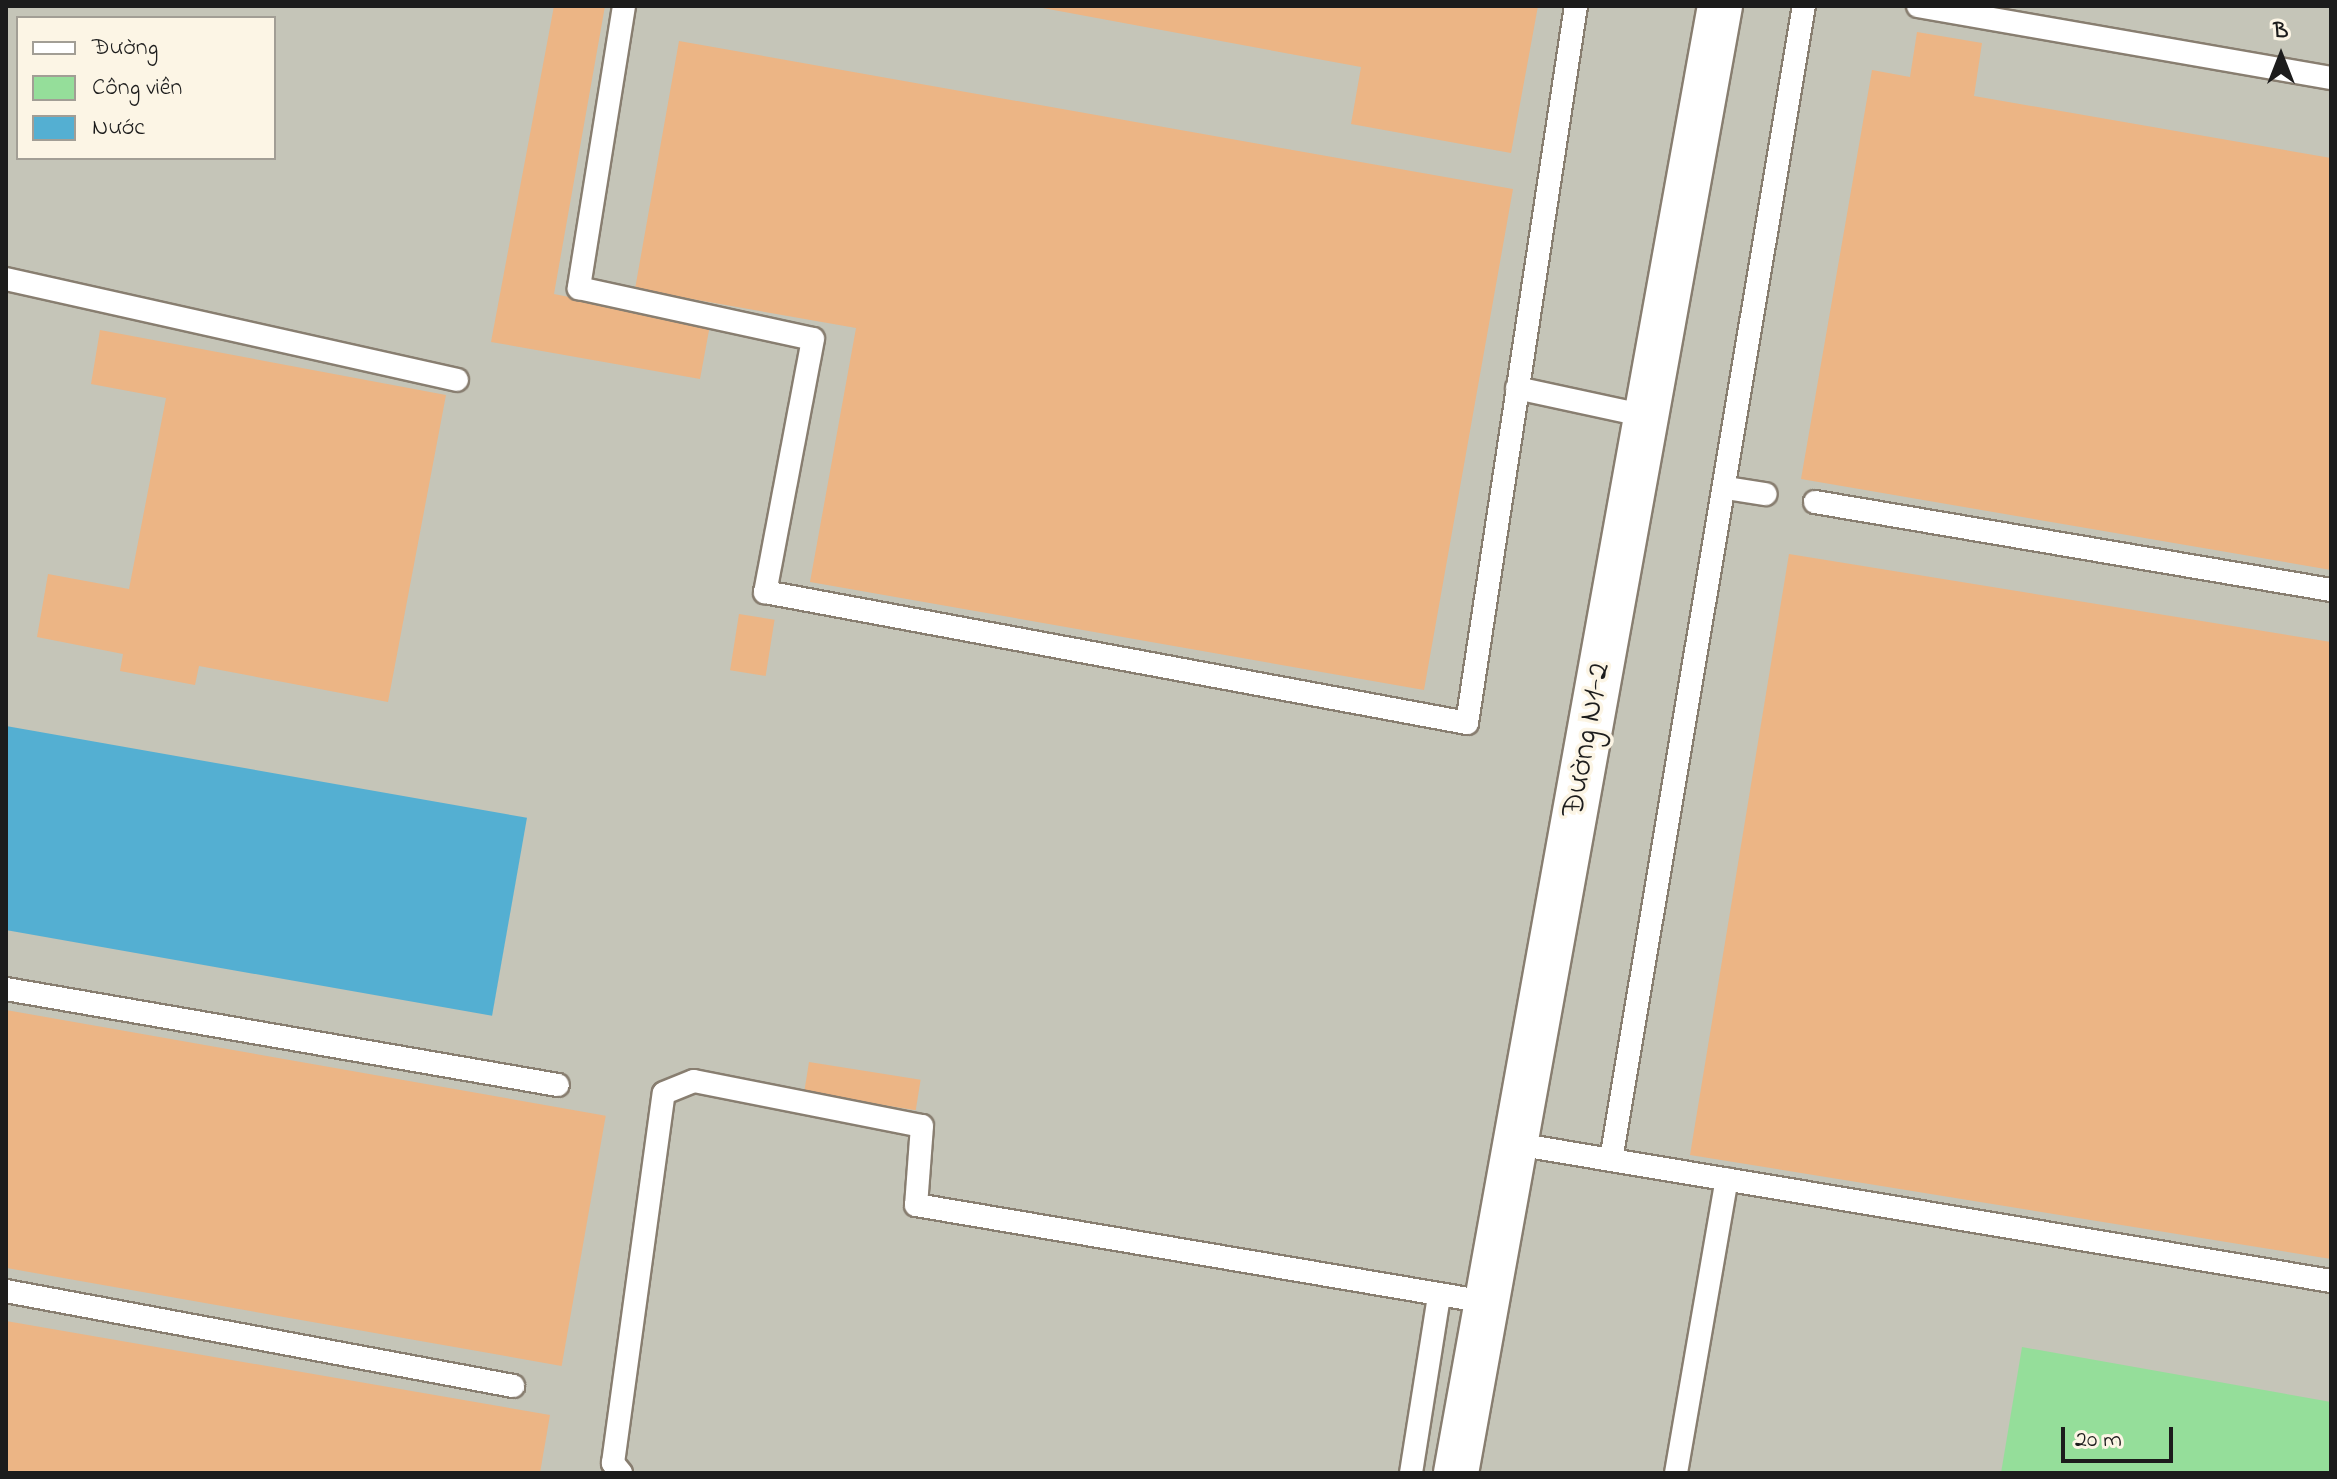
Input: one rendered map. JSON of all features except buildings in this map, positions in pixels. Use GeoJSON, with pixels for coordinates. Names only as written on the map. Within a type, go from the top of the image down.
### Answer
{"type":"FeatureCollection","features":[{"type":"Feature","properties":{"kind":"street","name":"Đường N1-2"},"geometry":{"type":"LineString","coordinates":[[1456,1473],[1720,6]]}},
{"type":"Feature","properties":{"kind":"lane"},"geometry":{"type":"LineString","coordinates":[[624,6],[579,288],[813,339],[765,592],[1467,723],[1576,6]]}},
{"type":"Feature","properties":{"kind":"lane"},"geometry":{"type":"LineString","coordinates":[[1611,1160],[1727,488],[1804,6]]}},
{"type":"Feature","properties":{"kind":"lane"},"geometry":{"type":"LineString","coordinates":[[1918,6],[2331,78]]}},
{"type":"Feature","properties":{"kind":"lane"},"geometry":{"type":"LineString","coordinates":[[6,279],[457,380]]}},
{"type":"Feature","properties":{"kind":"lane"},"geometry":{"type":"LineString","coordinates":[[1517,388],[1646,416]]}},
{"type":"Feature","properties":{"kind":"lane"},"geometry":{"type":"LineString","coordinates":[[1727,488],[1766,494]]}},
{"type":"Feature","properties":{"kind":"lane"},"geometry":{"type":"LineString","coordinates":[[1815,502],[2331,590]]}},
{"type":"Feature","properties":{"kind":"lane"},"geometry":{"type":"LineString","coordinates":[[6,989],[558,1085]]}},
{"type":"Feature","properties":{"kind":"lane"},"geometry":{"type":"LineString","coordinates":[[621,1473],[613,1463],[664,1093],[694,1081],[922,1126],[916,1205],[1439,1297],[1486,1302]]}},
{"type":"Feature","properties":{"kind":"lane"},"geometry":{"type":"LineString","coordinates":[[1516,1144],[2331,1281]]}},
{"type":"Feature","properties":{"kind":"lane"},"geometry":{"type":"LineString","coordinates":[[1676,1473],[1727,1179]]}},
{"type":"Feature","properties":{"kind":"lane"},"geometry":{"type":"LineString","coordinates":[[6,1291],[513,1386]]}},
{"type":"Feature","properties":{"kind":"lane"},"geometry":{"type":"LineString","coordinates":[[1411,1473],[1439,1297]]}},
{"type":"Feature","properties":{"kind":"shaded area"},"geometry":{"type":"Polygon","coordinates":[[[6,6],[2331,6],[2331,1473],[6,1473],[6,6]]]}},
{"type":"Feature","properties":{"kind":"green space"},"geometry":{"type":"Polygon","coordinates":[[[2022,1347],[2331,1402],[2331,1473],[2001,1473],[2022,1347]]]}},
{"type":"Feature","properties":{"kind":"water"},"geometry":{"type":"Polygon","coordinates":[[[6,726],[527,818],[492,1016],[6,930],[6,726]]]}}]}
